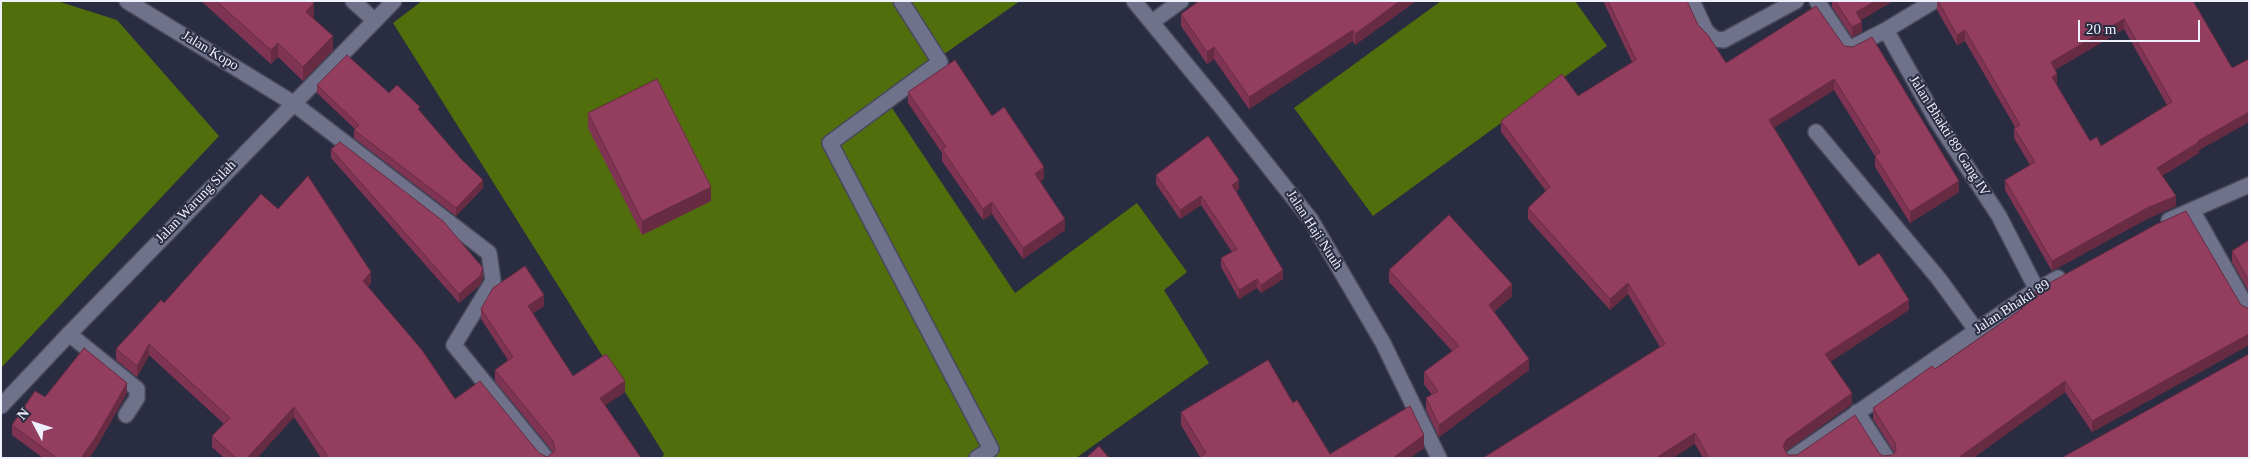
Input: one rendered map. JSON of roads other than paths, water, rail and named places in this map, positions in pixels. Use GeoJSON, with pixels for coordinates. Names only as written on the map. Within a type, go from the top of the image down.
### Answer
{"type":"FeatureCollection","features":[{"type":"Feature","properties":{"kind":"street","name":"Jalan Kopo"},"geometry":{"type":"LineString","coordinates":[[127,1],[293,102],[489,253],[493,281],[454,345],[546,458]]}},
{"type":"Feature","properties":{"kind":"street"},"geometry":{"type":"LineString","coordinates":[[353,1],[374,20]]}},
{"type":"Feature","properties":{"kind":"street","name":"Jalan Warung Silah"},"geometry":{"type":"LineString","coordinates":[[1,406],[293,102],[394,1]]}},
{"type":"Feature","properties":{"kind":"street"},"geometry":{"type":"LineString","coordinates":[[901,1],[940,62],[830,142],[992,449],[976,458]]}},
{"type":"Feature","properties":{"kind":"street","name":"Jalan Haji Nuuh"},"geometry":{"type":"LineString","coordinates":[[1134,1],[1311,220],[1383,343],[1439,458]]}},
{"type":"Feature","properties":{"kind":"street"},"geometry":{"type":"LineString","coordinates":[[1152,22],[1181,1]]}},
{"type":"Feature","properties":{"kind":"street"},"geometry":{"type":"LineString","coordinates":[[1692,1],[1706,31],[1715,39],[1724,40],[1796,1]]}},
{"type":"Feature","properties":{"kind":"street"},"geometry":{"type":"LineString","coordinates":[[1817,1],[1849,49],[1886,30],[1934,1]]}},
{"type":"Feature","properties":{"kind":"street","name":"Jalan Bhakti 89 Gang IV"},"geometry":{"type":"LineString","coordinates":[[1886,30],[1936,121],[1999,216],[2037,290]]}},
{"type":"Feature","properties":{"kind":"street"},"geometry":{"type":"LineString","coordinates":[[1816,132],[1939,279],[1976,330]]}},
{"type":"Feature","properties":{"kind":"street"},"geometry":{"type":"LineString","coordinates":[[2151,227],[2249,185]]}},
{"type":"Feature","properties":{"kind":"street"},"geometry":{"type":"LineString","coordinates":[[2192,210],[2249,311]]}},
{"type":"Feature","properties":{"kind":"street","name":"Jalan Bhakti 89"},"geometry":{"type":"LineString","coordinates":[[1792,458],[1976,330],[2037,290],[2072,271]]}},
{"type":"Feature","properties":{"kind":"street"},"geometry":{"type":"LineString","coordinates":[[69,334],[137,389],[138,398],[126,415]]}},
{"type":"Feature","properties":{"kind":"street"},"geometry":{"type":"LineString","coordinates":[[1856,412],[1887,458]]}}]}
